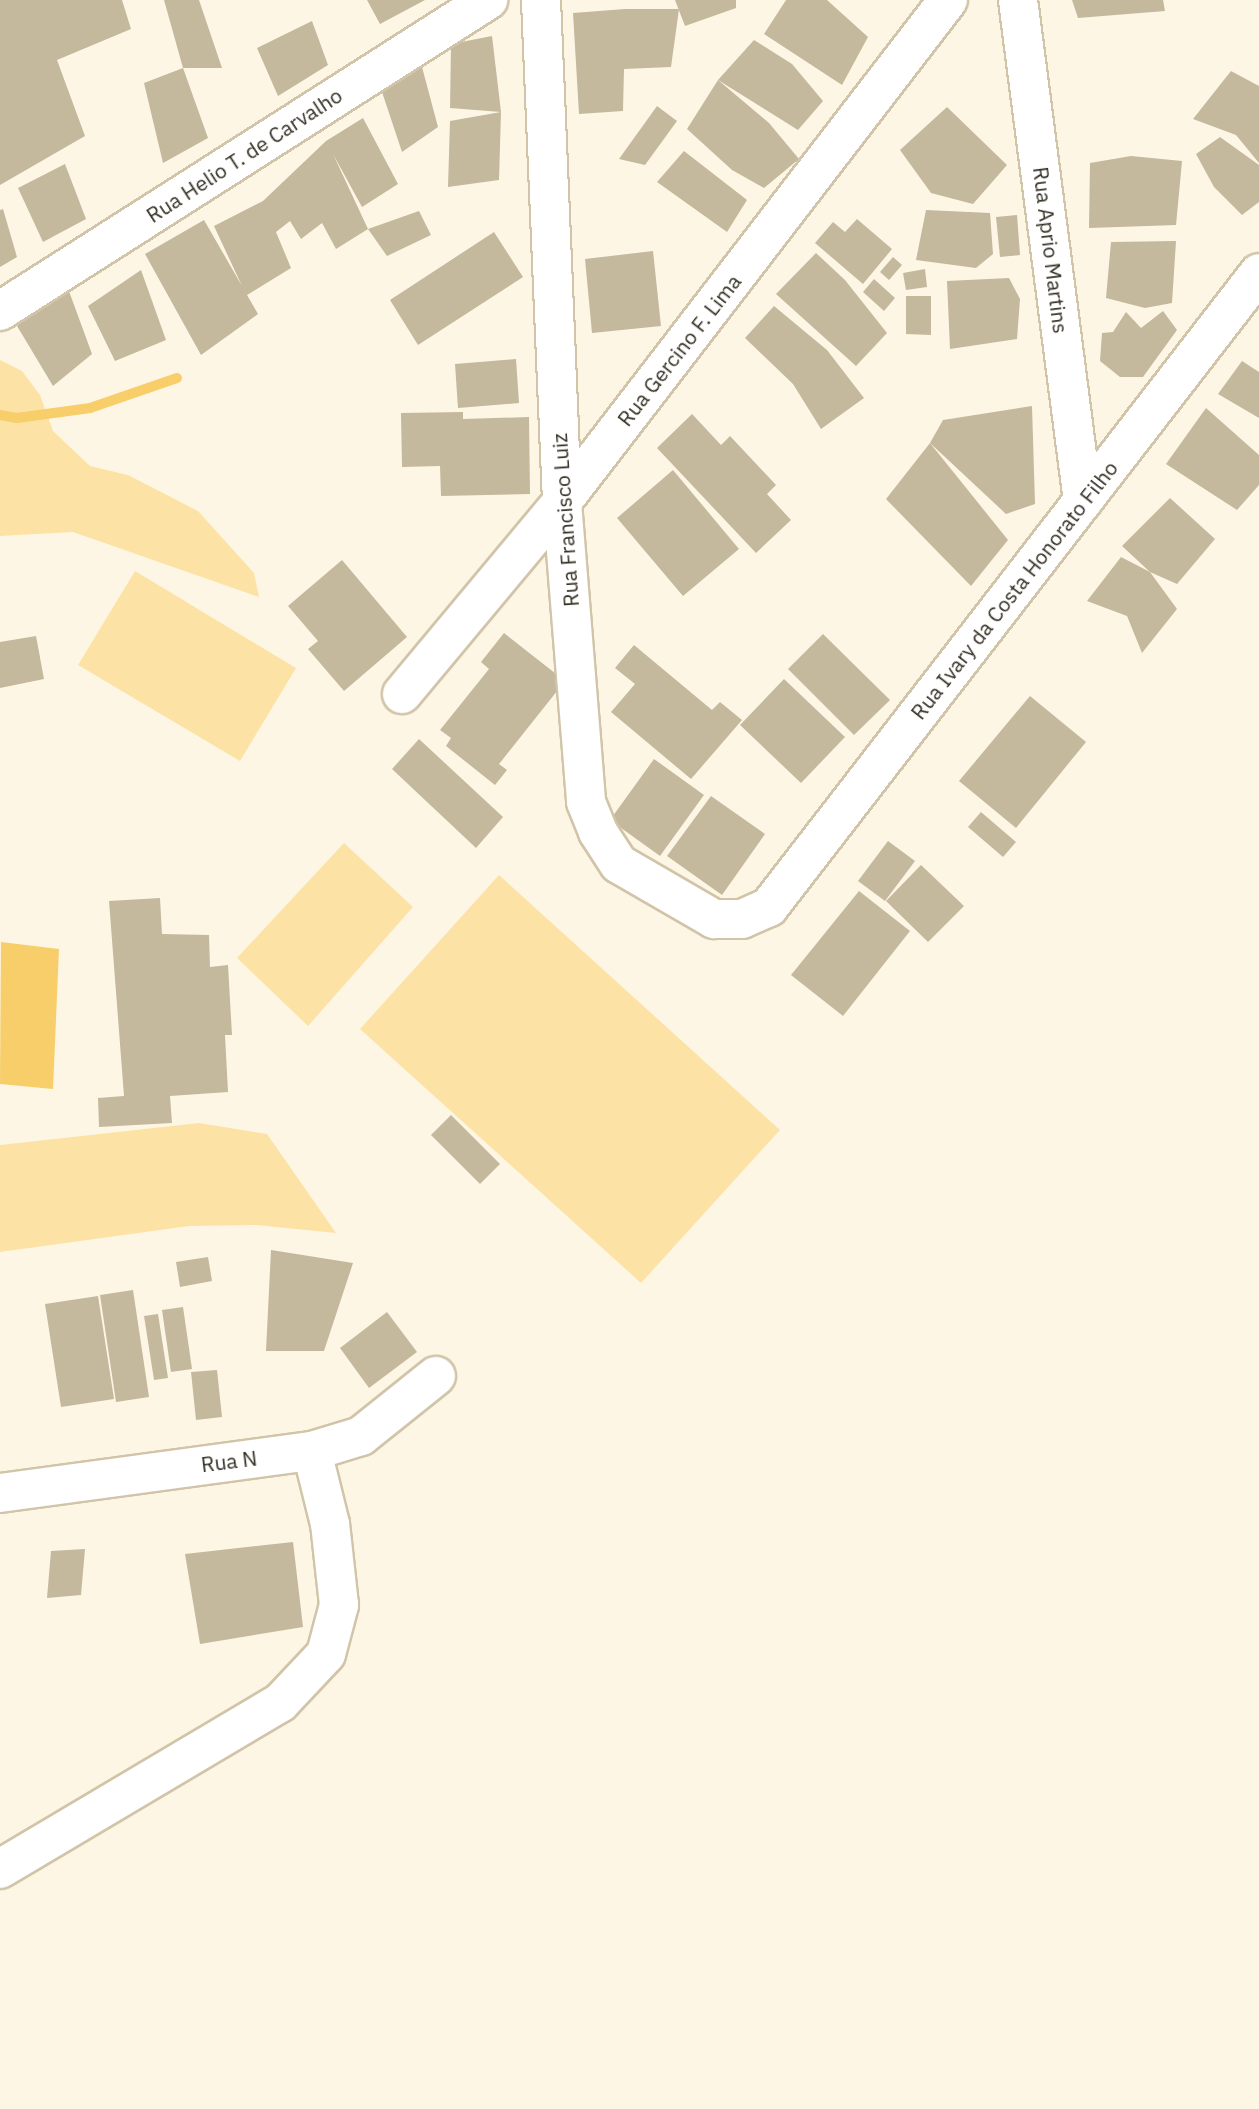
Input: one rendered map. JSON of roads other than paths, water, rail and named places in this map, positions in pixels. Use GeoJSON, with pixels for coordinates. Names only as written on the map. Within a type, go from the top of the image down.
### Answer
{"type":"FeatureCollection","features":[{"type":"Feature","properties":{"kind":"street","name":"Rua Helio T. de Carvalho"},"geometry":{"type":"LineString","coordinates":[[0,310],[488,0]]}},
{"type":"Feature","properties":{"kind":"street","name":"Rua Francisco Luiz"},"geometry":{"type":"LineString","coordinates":[[541,0],[562,502],[586,802],[598,832],[619,864],[714,919],[743,919],[769,907]]}},
{"type":"Feature","properties":{"kind":"street","name":"Rua Gercino F. Lima"},"geometry":{"type":"LineString","coordinates":[[402,694],[562,502],[948,0]]}},
{"type":"Feature","properties":{"kind":"street","name":"Rua Aprio Martins"},"geometry":{"type":"LineString","coordinates":[[1018,0],[1083,501]]}},
{"type":"Feature","properties":{"kind":"street","name":"Rua Ivary da Costa Honorato Filho"},"geometry":{"type":"LineString","coordinates":[[769,907],[1259,273]]}},
{"type":"Feature","properties":{"kind":"street","name":"Rua N"},"geometry":{"type":"LineString","coordinates":[[0,1493],[313,1451],[361,1436],[436,1376]]}},
{"type":"Feature","properties":{"kind":"street"},"geometry":{"type":"LineString","coordinates":[[0,1869],[280,1703],[326,1654],[339,1605],[330,1524],[313,1451]]}},
{"type":"Feature","properties":{"kind":"waterway"},"geometry":{"type":"LineString","coordinates":[[0,415],[17,418],[90,408],[177,378]]}}]}
